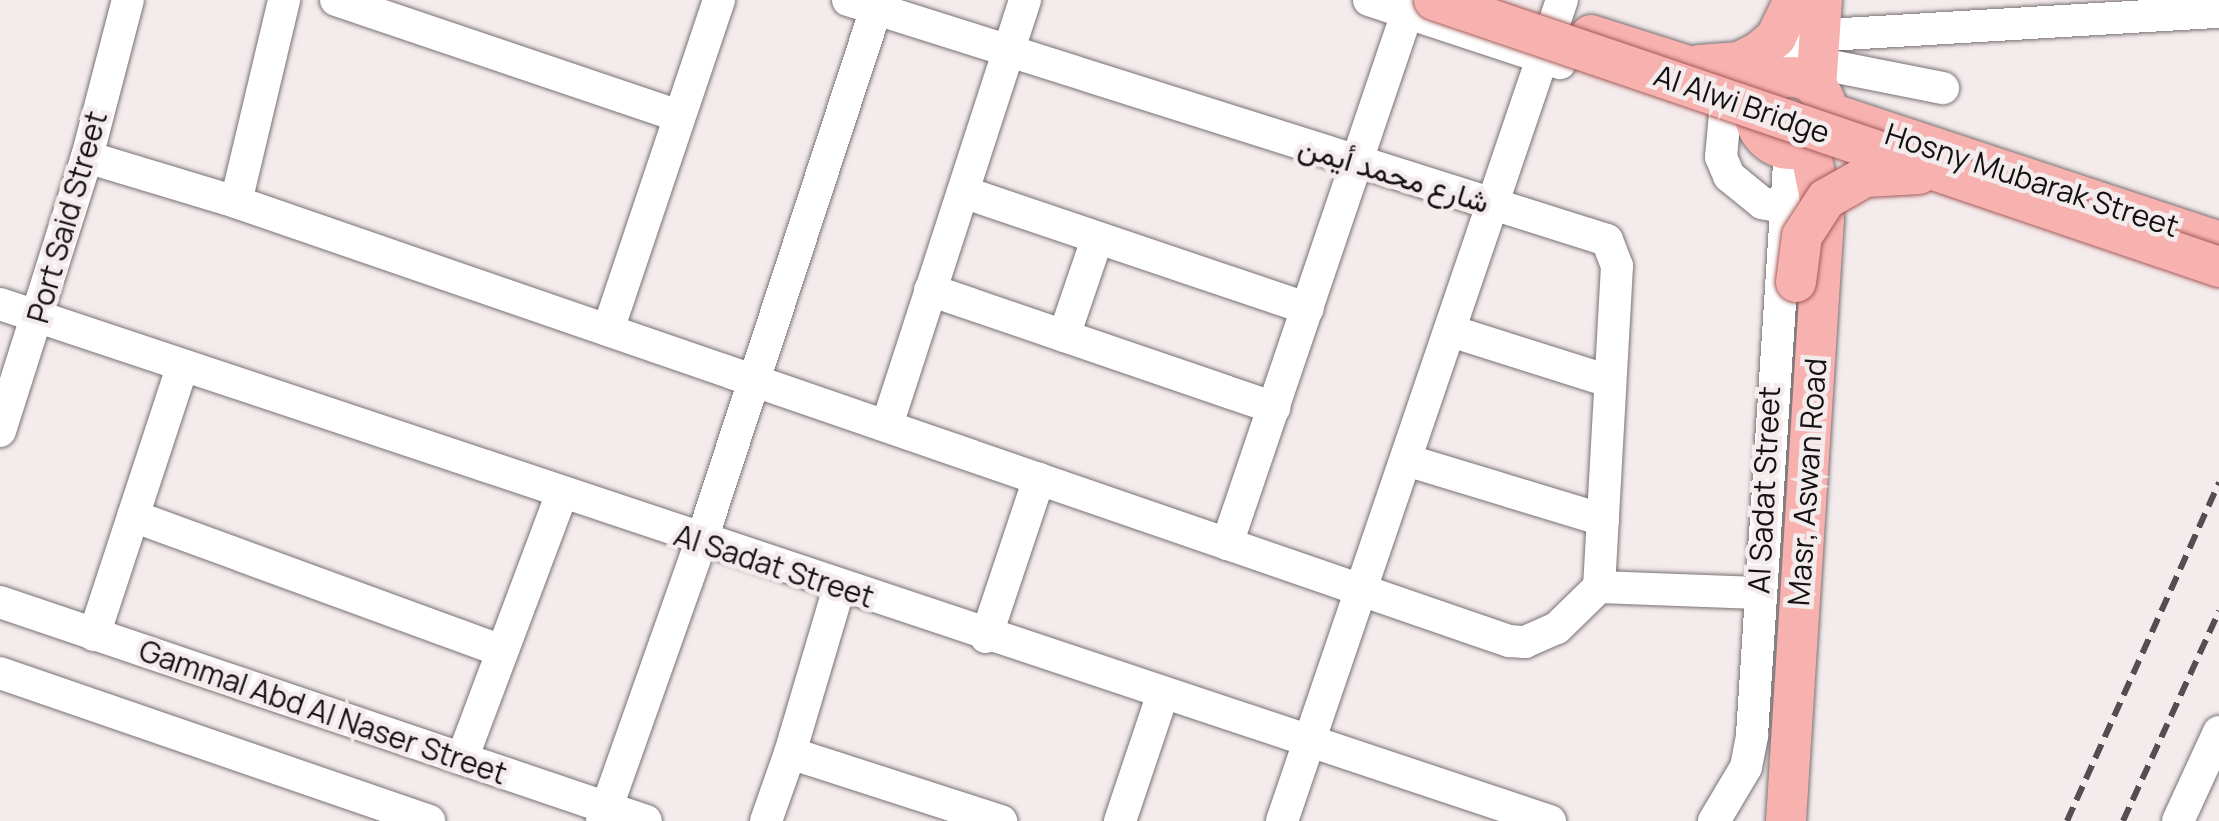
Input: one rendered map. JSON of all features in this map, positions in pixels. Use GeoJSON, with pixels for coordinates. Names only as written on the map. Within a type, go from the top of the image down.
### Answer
{"type":"FeatureCollection","features":[{"type":"Feature","properties":{"kind":"main road","name":"Hosny Mubarak Street"},"geometry":{"type":"LineString","coordinates":[[1480,0],[1553,27],[1694,64],[1795,77],[2219,242]]}},
{"type":"Feature","properties":{"kind":"main road","name":"Al Alwi Bridge"},"geometry":{"type":"LineString","coordinates":[[1421,6],[1959,178],[2219,267]]}},
{"type":"Feature","properties":{"kind":"main road"},"geometry":{"type":"LineString","coordinates":[[1694,64],[1728,64],[1759,52],[1776,37],[1795,77]]}},
{"type":"Feature","properties":{"kind":"main road","name":"Masr, Aswan Road"},"geometry":{"type":"LineString","coordinates":[[1786,821],[1824,219],[1795,77]]}},
{"type":"Feature","properties":{"kind":"main road"},"geometry":{"type":"LineString","coordinates":[[1786,821],[1774,738],[1796,282],[1812,216],[1844,186],[1886,173],[1959,178]]}},
{"type":"Feature","properties":{"kind":"street","name":"Port Said Street"},"geometry":{"type":"LineString","coordinates":[[0,431],[87,156],[128,0]]}},
{"type":"Feature","properties":{"kind":"street"},"geometry":{"type":"LineString","coordinates":[[236,202],[284,0]]}},
{"type":"Feature","properties":{"kind":"street"},"geometry":{"type":"LineString","coordinates":[[336,0],[675,115]]}},
{"type":"Feature","properties":{"kind":"street"},"geometry":{"type":"LineString","coordinates":[[608,330],[675,115],[719,0]]}},
{"type":"Feature","properties":{"kind":"street"},"geometry":{"type":"LineString","coordinates":[[887,425],[1025,0]]}},
{"type":"Feature","properties":{"kind":"street","name":"Hosny Mubarak Street"},"geometry":{"type":"LineString","coordinates":[[1370,0],[1553,27],[1795,77]]}},
{"type":"Feature","properties":{"kind":"street"},"geometry":{"type":"LineString","coordinates":[[604,814],[701,542],[867,3]]}},
{"type":"Feature","properties":{"kind":"street","name":"شارع محمد أيمن"},"geometry":{"type":"LineString","coordinates":[[867,3],[1356,164],[1596,234],[1614,246],[1599,586]]}},
{"type":"Feature","properties":{"kind":"street"},"geometry":{"type":"LineString","coordinates":[[1227,544],[1356,164],[1421,6]]}},
{"type":"Feature","properties":{"kind":"street"},"geometry":{"type":"LineString","coordinates":[[1783,207],[1752,198],[1729,176],[1721,156],[1795,77],[2219,12]]}},
{"type":"Feature","properties":{"kind":"street"},"geometry":{"type":"LineString","coordinates":[[1282,821],[1553,27]]}},
{"type":"Feature","properties":{"kind":"street"},"geometry":{"type":"LineString","coordinates":[[1795,77],[1943,88]]}},
{"type":"Feature","properties":{"kind":"street","name":"Al Sadat Street"},"geometry":{"type":"LineString","coordinates":[[1714,821],[1746,767],[1795,77]]}},
{"type":"Feature","properties":{"kind":"street"},"geometry":{"type":"LineString","coordinates":[[87,156],[236,202],[1227,544],[1525,642],[1557,628],[1599,586],[1758,593]]}},
{"type":"Feature","properties":{"kind":"street"},"geometry":{"type":"LineString","coordinates":[[963,192],[1308,309]]}},
{"type":"Feature","properties":{"kind":"street"},"geometry":{"type":"LineString","coordinates":[[1064,336],[1097,239]]}},
{"type":"Feature","properties":{"kind":"street"},"geometry":{"type":"LineString","coordinates":[[930,290],[1274,408]]}},
{"type":"Feature","properties":{"kind":"street","name":"Al Sadat Street"},"geometry":{"type":"LineString","coordinates":[[0,304],[1308,745],[1550,821]]}},
{"type":"Feature","properties":{"kind":"street"},"geometry":{"type":"LineString","coordinates":[[1451,332],[1609,381]]}},
{"type":"Feature","properties":{"kind":"street"},"geometry":{"type":"LineString","coordinates":[[94,635],[182,366]]}},
{"type":"Feature","properties":{"kind":"street"},"geometry":{"type":"LineString","coordinates":[[1406,460],[1603,520]]}},
{"type":"Feature","properties":{"kind":"street"},"geometry":{"type":"LineString","coordinates":[[986,637],[1039,479]]}},
{"type":"Feature","properties":{"kind":"street"},"geometry":{"type":"LineString","coordinates":[[462,759],[561,495]]}},
{"type":"Feature","properties":{"kind":"street"},"geometry":{"type":"LineString","coordinates":[[133,516],[502,651]]}},
{"type":"Feature","properties":{"kind":"street"},"geometry":{"type":"LineString","coordinates":[[766,821],[838,588]]}},
{"type":"Feature","properties":{"kind":"street","name":"Gammal Abd Al Naser Street"},"geometry":{"type":"LineString","coordinates":[[0,602],[462,759],[604,814],[646,821]]}},
{"type":"Feature","properties":{"kind":"street"},"geometry":{"type":"LineString","coordinates":[[0,673],[430,821]]}},
{"type":"Feature","properties":{"kind":"street"},"geometry":{"type":"LineString","coordinates":[[1120,821],[1162,696]]}},
{"type":"Feature","properties":{"kind":"street"},"geometry":{"type":"LineString","coordinates":[[2178,821],[2206,794],[2219,732]]}},
{"type":"Feature","properties":{"kind":"street"},"geometry":{"type":"LineString","coordinates":[[790,752],[1000,821]]}},
{"type":"Feature","properties":{"kind":"railway"},"geometry":{"type":"LineString","coordinates":[[2067,821],[2219,483]]}},
{"type":"Feature","properties":{"kind":"railway"},"geometry":{"type":"LineString","coordinates":[[2123,821],[2219,611]]}}]}
